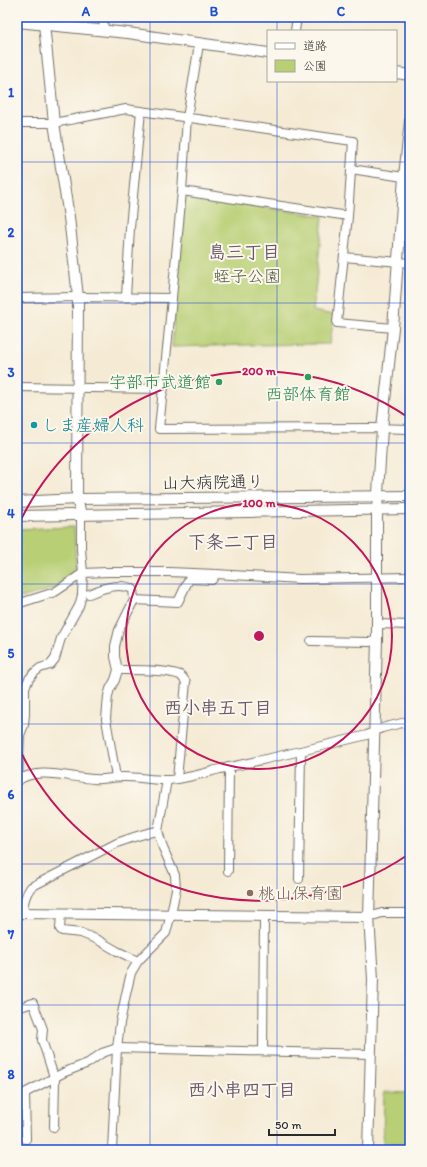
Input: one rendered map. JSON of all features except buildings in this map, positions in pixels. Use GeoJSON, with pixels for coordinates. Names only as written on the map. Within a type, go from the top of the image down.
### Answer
{"type":"FeatureCollection","features":[{"type":"Feature","properties":{"kind":"street"},"geometry":{"type":"LineString","coordinates":[[103,17],[104,30]]}},
{"type":"Feature","properties":{"kind":"street"},"geometry":{"type":"LineString","coordinates":[[295,30],[297,17]]}},
{"type":"Feature","properties":{"kind":"street"},"geometry":{"type":"LineString","coordinates":[[17,22],[104,30],[267,53]]}},
{"type":"Feature","properties":{"kind":"street"},"geometry":{"type":"LineString","coordinates":[[44,24],[54,123],[69,216],[78,297],[77,499],[81,514],[81,549],[84,573],[82,595],[79,606],[61,638],[55,659],[50,665],[40,668],[34,673],[25,687],[25,714],[24,725],[20,735],[18,780],[26,776],[40,773],[77,778],[96,779],[116,777],[168,780],[229,768],[367,735],[382,728],[410,721]]}},
{"type":"Feature","properties":{"kind":"street"},"geometry":{"type":"LineString","coordinates":[[199,44],[187,118],[182,192],[159,429],[410,429]]}},
{"type":"Feature","properties":{"kind":"street"},"geometry":{"type":"LineString","coordinates":[[397,73],[410,75]]}},
{"type":"Feature","properties":{"kind":"street"},"geometry":{"type":"LineString","coordinates":[[17,123],[54,123],[126,109],[353,141],[348,216],[337,323],[393,328]]}},
{"type":"Feature","properties":{"kind":"street"},"geometry":{"type":"LineString","coordinates":[[126,297],[130,228],[141,111]]}},
{"type":"Feature","properties":{"kind":"street"},"geometry":{"type":"LineString","coordinates":[[368,1150],[373,979],[369,917],[377,640],[377,510],[382,428],[407,177],[410,121]]}},
{"type":"Feature","properties":{"kind":"street"},"geometry":{"type":"LineString","coordinates":[[351,169],[407,177]]}},
{"type":"Feature","properties":{"kind":"street"},"geometry":{"type":"LineString","coordinates":[[182,192],[348,216]]}},
{"type":"Feature","properties":{"kind":"street"},"geometry":{"type":"LineString","coordinates":[[344,257],[410,263]]}},
{"type":"Feature","properties":{"kind":"street"},"geometry":{"type":"LineString","coordinates":[[17,298],[172,298]]}},
{"type":"Feature","properties":{"kind":"street"},"geometry":{"type":"LineString","coordinates":[[17,387],[164,389]]}},
{"type":"Feature","properties":{"kind":"street","name":"山大病院通り"},"geometry":{"type":"LineString","coordinates":[[17,502],[77,499],[410,496]]}},
{"type":"Feature","properties":{"kind":"street","name":"山大病院通り"},"geometry":{"type":"LineString","coordinates":[[17,516],[410,509]]}},
{"type":"Feature","properties":{"kind":"street"},"geometry":{"type":"LineString","coordinates":[[17,604],[55,592],[84,573],[216,574],[300,579],[410,577]]}},
{"type":"Feature","properties":{"kind":"street"},"geometry":{"type":"LineString","coordinates":[[134,600],[178,602],[189,579],[212,580],[216,574]]}},
{"type":"Feature","properties":{"kind":"street"},"geometry":{"type":"LineString","coordinates":[[90,594],[109,586],[127,586],[133,589],[134,600],[119,630],[115,646],[115,657],[118,670],[110,689],[106,719],[116,777]]}},
{"type":"Feature","properties":{"kind":"street"},"geometry":{"type":"LineString","coordinates":[[377,624],[410,625]]}},
{"type":"Feature","properties":{"kind":"street"},"geometry":{"type":"LineString","coordinates":[[311,642],[370,642],[377,640]]}},
{"type":"Feature","properties":{"kind":"street"},"geometry":{"type":"LineString","coordinates":[[118,670],[155,671],[181,676],[186,682],[177,778]]}},
{"type":"Feature","properties":{"kind":"street"},"geometry":{"type":"LineString","coordinates":[[299,879],[301,751]]}},
{"type":"Feature","properties":{"kind":"street"},"geometry":{"type":"LineString","coordinates":[[228,871],[229,768]]}},
{"type":"Feature","properties":{"kind":"street"},"geometry":{"type":"LineString","coordinates":[[112,1150],[117,1048],[126,994],[132,973],[138,960],[166,933],[176,889],[175,875],[163,848],[158,831],[168,780]]}},
{"type":"Feature","properties":{"kind":"street"},"geometry":{"type":"LineString","coordinates":[[158,831],[117,843],[31,886],[26,894],[20,913],[369,917],[382,912],[410,912]]}},
{"type":"Feature","properties":{"kind":"street"},"geometry":{"type":"LineString","coordinates":[[61,913],[60,929],[62,931],[81,933],[138,960]]}},
{"type":"Feature","properties":{"kind":"street"},"geometry":{"type":"LineString","coordinates":[[262,1051],[264,916]]}},
{"type":"Feature","properties":{"kind":"street"},"geometry":{"type":"LineString","coordinates":[[17,1008],[33,1004],[43,1029],[42,1040],[55,1080],[54,1127]]}},
{"type":"Feature","properties":{"kind":"street"},"geometry":{"type":"LineString","coordinates":[[17,1097],[88,1063],[102,1053],[117,1048],[371,1054]]}},
{"type":"Feature","properties":{"kind":"street"},"geometry":{"type":"LineString","coordinates":[[25,1094],[26,1139]]}},
{"type":"Feature","properties":{"kind":"green space","name":"蛭子公園"},"geometry":{"type":"Polygon","coordinates":[[[189,196],[323,216],[313,311],[334,315],[330,344],[172,347],[185,198],[189,196]]]}},
{"type":"Feature","properties":{"kind":"green space"},"geometry":{"type":"Polygon","coordinates":[[[74,527],[76,568],[56,588],[17,599],[17,529],[74,527]]]}},
{"type":"Feature","properties":{"kind":"green space"},"geometry":{"type":"Polygon","coordinates":[[[384,1092],[410,1093],[410,1145],[383,1144],[384,1092]]]}},
{"type":"Feature","properties":{"kind":"place","name":"西部体育館"},"geometry":{"type":"Point","coordinates":[308,377]}},
{"type":"Feature","properties":{"kind":"place","name":"宇部市武道館"},"geometry":{"type":"Point","coordinates":[219,382]}},
{"type":"Feature","properties":{"kind":"place","name":"しま産婦人科"},"geometry":{"type":"Point","coordinates":[34,425]}},
{"type":"Feature","properties":{"kind":"place","name":"桃山保育園"},"geometry":{"type":"Point","coordinates":[250,893]}},
{"type":"Feature","properties":{"kind":"district","name":"島三丁目"},"geometry":{"type":"Point","coordinates":[244,252]}},
{"type":"Feature","properties":{"kind":"district","name":"下条二丁目"},"geometry":{"type":"Point","coordinates":[233,542]}},
{"type":"Feature","properties":{"kind":"district","name":"西小串五丁目"},"geometry":{"type":"Point","coordinates":[218,708]}},
{"type":"Feature","properties":{"kind":"district","name":"西小串四丁目"},"geometry":{"type":"Point","coordinates":[242,1090]}}]}
